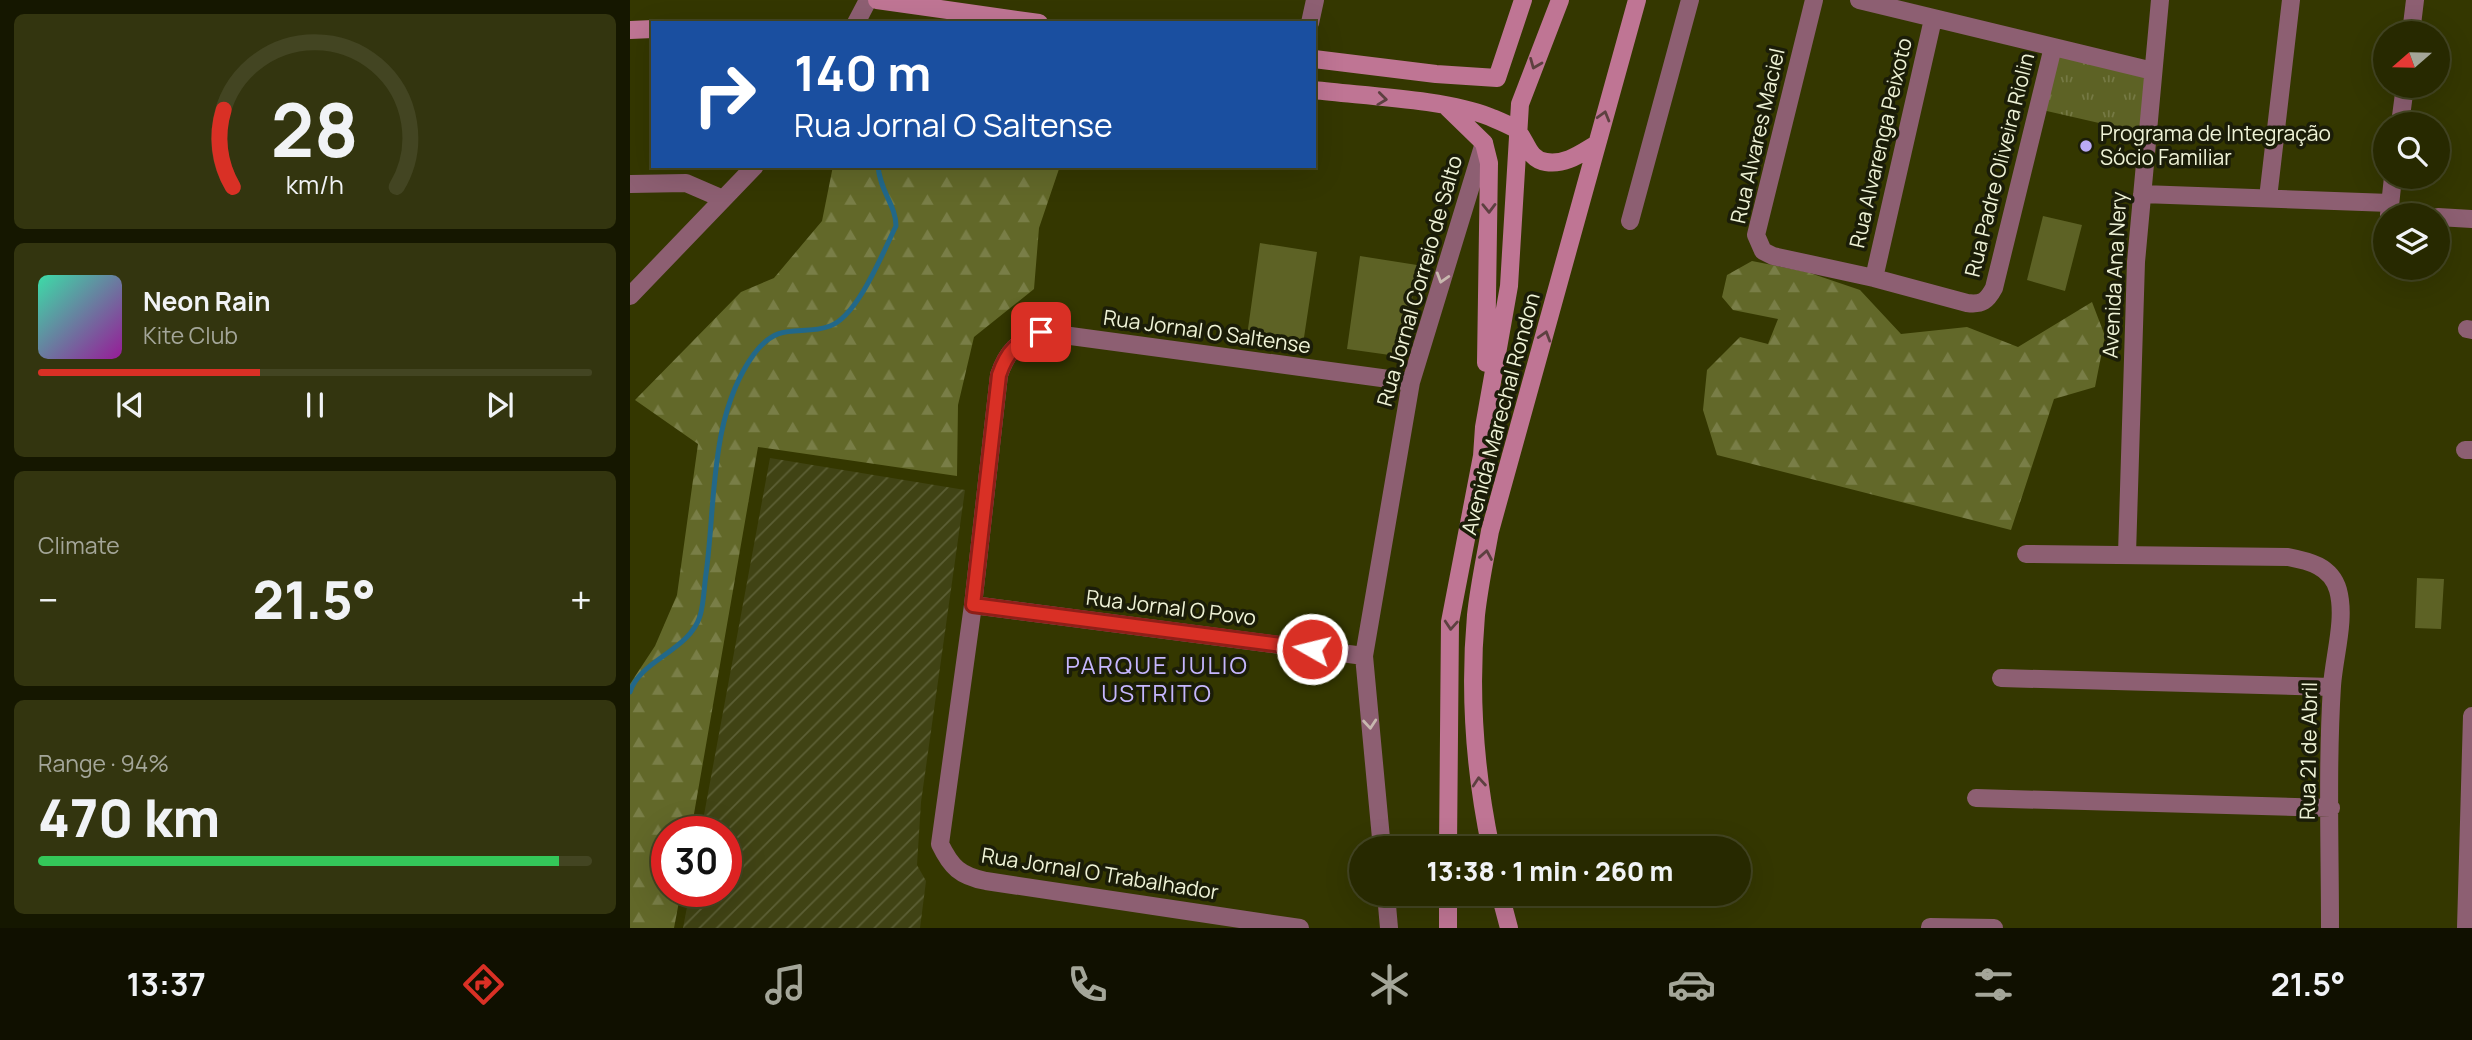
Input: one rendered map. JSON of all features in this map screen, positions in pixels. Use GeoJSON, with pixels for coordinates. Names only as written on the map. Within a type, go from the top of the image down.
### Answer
{"type":"FeatureCollection","features":[{"type":"Feature","properties":{"kind":"main road"},"geometry":{"type":"LineString","coordinates":[[877,0],[1025,21]]}},
{"type":"Feature","properties":{"kind":"main road"},"geometry":{"type":"LineString","coordinates":[[1316,59],[1436,74],[1497,78],[1523,0]]}},
{"type":"Feature","properties":{"kind":"main road","name":"Avenida Marechal Rondon"},"geometry":{"type":"LineString","coordinates":[[1448,836],[1450,622],[1482,456],[1483,427],[1509,286],[1517,129],[1522,96],[1560,0]]}},
{"type":"Feature","properties":{"kind":"main road","name":"Avenida Marechal Rondon"},"geometry":{"type":"LineString","coordinates":[[1488,836],[1481,803],[1473,666],[1476,613],[1490,531],[1516,429],[1558,293],[1595,145],[1637,0]]}},
{"type":"Feature","properties":{"kind":"main road"},"geometry":{"type":"LineString","coordinates":[[630,30],[651,29]]}},
{"type":"Feature","properties":{"kind":"main road"},"geometry":{"type":"LineString","coordinates":[[1316,90],[1447,107],[1487,116],[1517,129],[1530,153],[1542,162],[1557,163],[1573,158],[1595,145]]}},
{"type":"Feature","properties":{"kind":"main road"},"geometry":{"type":"LineString","coordinates":[[1447,107],[1484,143],[1489,163],[1490,219],[1483,427]]}},
{"type":"Feature","properties":{"kind":"main road"},"geometry":{"type":"LineString","coordinates":[[1448,906],[1448,928]]}},
{"type":"Feature","properties":{"kind":"main road"},"geometry":{"type":"LineString","coordinates":[[1503,906],[1509,928]]}},
{"type":"Feature","properties":{"kind":"street"},"geometry":{"type":"LineString","coordinates":[[857,21],[867,0]]}},
{"type":"Feature","properties":{"kind":"street"},"geometry":{"type":"LineString","coordinates":[[1310,21],[1315,0]]}},
{"type":"Feature","properties":{"kind":"street"},"geometry":{"type":"LineString","coordinates":[[1630,221],[1690,0]]}},
{"type":"Feature","properties":{"kind":"street","name":"Rua Alvares Maciel"},"geometry":{"type":"LineString","coordinates":[[1814,0],[1756,235],[1763,251],[1773,256],[1874,278]]}},
{"type":"Feature","properties":{"kind":"street"},"geometry":{"type":"LineString","coordinates":[[1859,0],[2153,71]]}},
{"type":"Feature","properties":{"kind":"street","name":"Avenida Ana Nery"},"geometry":{"type":"LineString","coordinates":[[2127,554],[2136,262],[2160,0]]}},
{"type":"Feature","properties":{"kind":"street"},"geometry":{"type":"LineString","coordinates":[[2268,198],[2291,0]]}},
{"type":"Feature","properties":{"kind":"street"},"geometry":{"type":"LineString","coordinates":[[2413,21],[2416,0]]}},
{"type":"Feature","properties":{"kind":"street","name":"Rua Alvarenga Peixoto"},"geometry":{"type":"LineString","coordinates":[[1874,278],[1933,19]]}},
{"type":"Feature","properties":{"kind":"street","name":"Rua Padre Oliveira Riolin"},"geometry":{"type":"LineString","coordinates":[[1874,278],[1967,303],[1978,304],[1988,300],[1994,288],[2053,47]]}},
{"type":"Feature","properties":{"kind":"street","name":"Rua Jornal Correio de Salto"},"geometry":{"type":"LineString","coordinates":[[1381,836],[1364,656],[1410,382],[1484,143]]}},
{"type":"Feature","properties":{"kind":"street"},"geometry":{"type":"LineString","coordinates":[[630,296],[753,168]]}},
{"type":"Feature","properties":{"kind":"street"},"geometry":{"type":"LineString","coordinates":[[630,184],[685,183],[723,199]]}},
{"type":"Feature","properties":{"kind":"street"},"geometry":{"type":"LineString","coordinates":[[2142,194],[2268,198],[2373,210]]}},
{"type":"Feature","properties":{"kind":"street"},"geometry":{"type":"LineString","coordinates":[[2450,218],[2472,219]]}},
{"type":"Feature","properties":{"kind":"street","name":"Rua Jornal O Saltense"},"geometry":{"type":"LineString","coordinates":[[973,605],[999,375],[1005,355],[1021,340],[1041,332],[1410,382]]}},
{"type":"Feature","properties":{"kind":"street"},"geometry":{"type":"LineString","coordinates":[[2026,554],[2127,554]]}},
{"type":"Feature","properties":{"kind":"street","name":"Rua 21 de Abril"},"geometry":{"type":"LineString","coordinates":[[2127,554],[2288,557],[2310,561],[2332,577],[2337,589],[2340,611],[2332,687],[2330,928]]}},
{"type":"Feature","properties":{"kind":"street","name":"Rua Jornal O Povo"},"geometry":{"type":"LineString","coordinates":[[973,605],[1364,656]]}},
{"type":"Feature","properties":{"kind":"street","name":"Rua Jornal O Trabalhador"},"geometry":{"type":"LineString","coordinates":[[973,605],[940,844],[950,865],[965,877],[986,881],[1300,928]]}},
{"type":"Feature","properties":{"kind":"street"},"geometry":{"type":"LineString","coordinates":[[2001,678],[2332,687]]}},
{"type":"Feature","properties":{"kind":"street"},"geometry":{"type":"LineString","coordinates":[[2466,928],[2472,716]]}},
{"type":"Feature","properties":{"kind":"street"},"geometry":{"type":"LineString","coordinates":[[1976,798],[2331,808]]}},
{"type":"Feature","properties":{"kind":"street"},"geometry":{"type":"LineString","coordinates":[[1387,906],[1389,928]]}},
{"type":"Feature","properties":{"kind":"street"},"geometry":{"type":"LineString","coordinates":[[1930,926],[1994,928]]}},
{"type":"Feature","properties":{"kind":"shaded area"},"geometry":{"type":"Polygon","coordinates":[[[770,458],[965,490],[921,802],[917,865],[926,881],[920,928],[683,928],[687,907],[742,907],[742,816],[704,816],[770,458]]]}},
{"type":"Feature","properties":{"kind":"green space"},"geometry":{"type":"Polygon","coordinates":[[[2053,47],[2153,71],[2147,134],[2038,109],[2053,47]]]}},
{"type":"Feature","properties":{"kind":"green space"},"geometry":{"type":"Polygon","coordinates":[[[833,168],[1059,168],[1039,228],[1034,289],[974,337],[958,405],[957,476],[758,447],[694,816],[651,816],[651,907],[678,907],[674,928],[630,928],[630,684],[655,646],[677,595],[698,444],[635,400],[741,292],[774,278],[822,221],[833,168]]]}},
{"type":"Feature","properties":{"kind":"green space"},"geometry":{"type":"Polygon","coordinates":[[[2043,216],[2082,225],[2065,291],[2027,280],[2043,216]]]}},
{"type":"Feature","properties":{"kind":"green space"},"geometry":{"type":"Polygon","coordinates":[[[1260,243],[1317,252],[1303,344],[1247,336],[1260,243]]]}},
{"type":"Feature","properties":{"kind":"green space"},"geometry":{"type":"Polygon","coordinates":[[[1360,256],[1417,265],[1404,357],[1347,349],[1360,256]]]}},
{"type":"Feature","properties":{"kind":"green space"},"geometry":{"type":"Polygon","coordinates":[[[1752,261],[1807,272],[1860,290],[1901,334],[1967,327],[2018,347],[2092,302],[2105,336],[2095,387],[2054,399],[2011,530],[1717,455],[1703,410],[1707,370],[1740,337],[1768,344],[1778,319],[1733,310],[1722,297],[1727,275],[1752,261]]]}},
{"type":"Feature","properties":{"kind":"green space"},"geometry":{"type":"Polygon","coordinates":[[[2417,578],[2444,579],[2441,629],[2415,628],[2417,578]]]}},
{"type":"Feature","properties":{"kind":"waterway"},"geometry":{"type":"LineString","coordinates":[[630,692],[635,681],[644,672],[686,638],[700,616],[717,460],[729,404],[739,378],[754,354],[773,336],[791,331],[819,329],[840,320],[869,282],[896,226],[878,168]]}},
{"type":"Feature","properties":{"kind":"place","name":"Programa de Integração Sócio Familiar"},"geometry":{"type":"Point","coordinates":[2086,146]}},
{"type":"Feature","properties":{"kind":"district","name":"PARQUE JULIO USTRITO"},"geometry":{"type":"Point","coordinates":[1157,680]}},
{"type":"Feature","properties":{"kind":"route"},"geometry":{"type":"LineString","coordinates":[[1041,332],[1021,340],[1005,355],[999,375],[973,605],[1312,649]]}}]}
